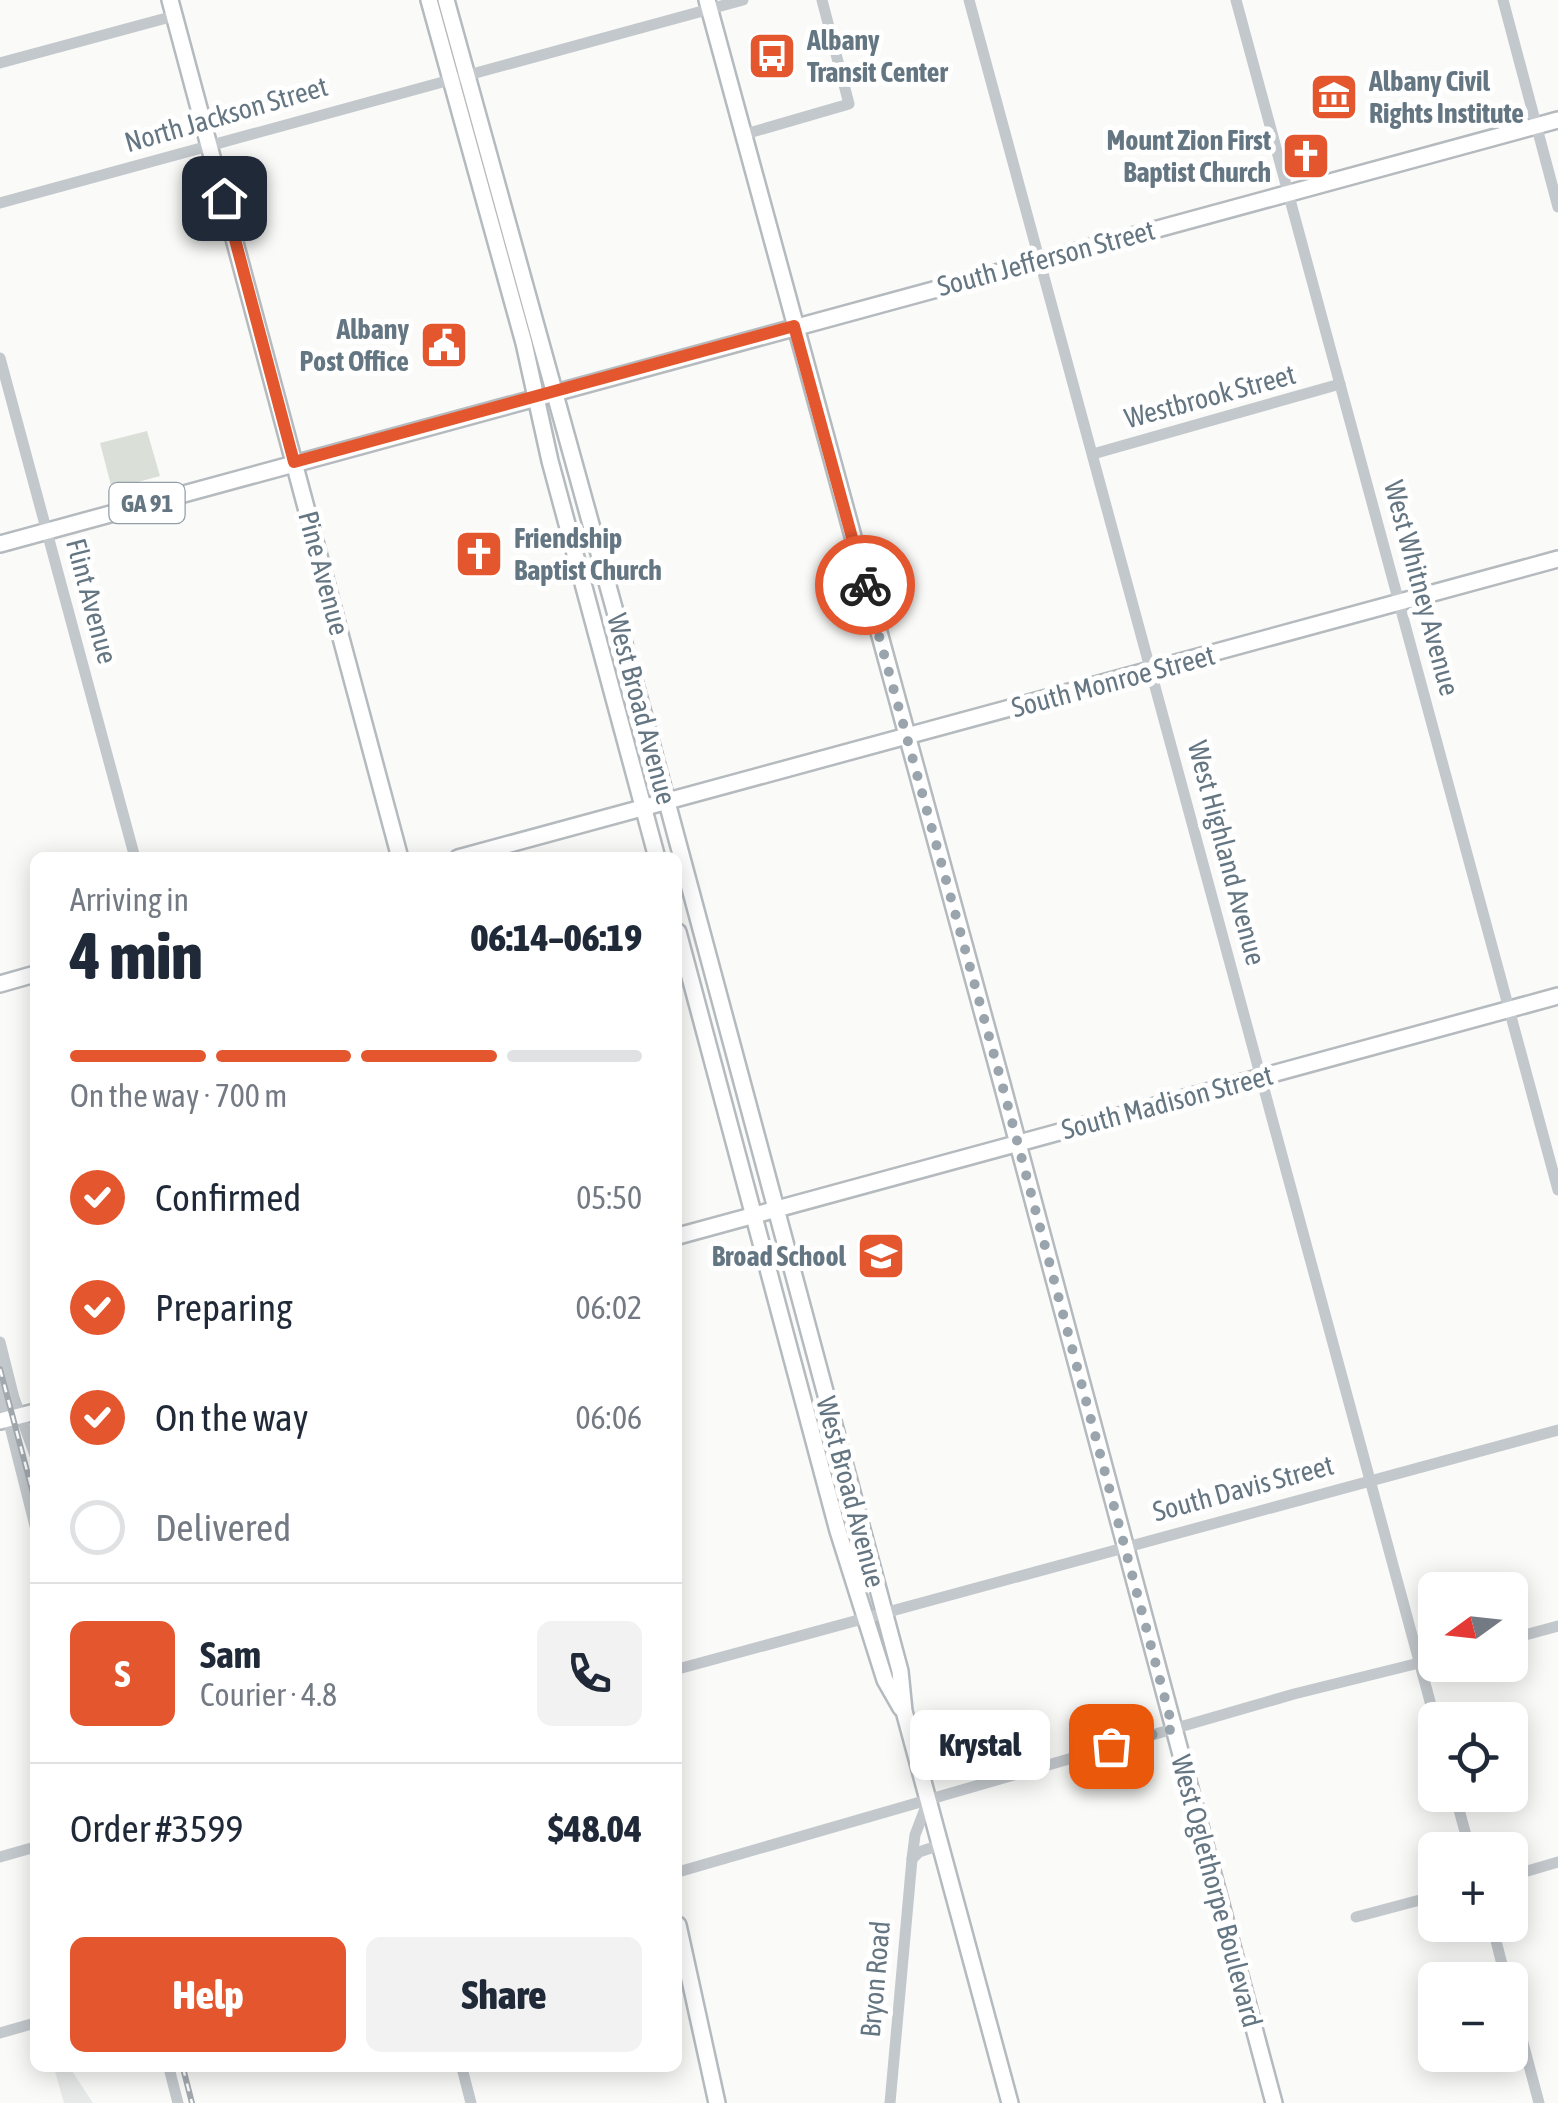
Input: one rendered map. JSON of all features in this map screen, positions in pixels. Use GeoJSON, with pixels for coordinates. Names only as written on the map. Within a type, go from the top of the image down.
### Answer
{"type":"FeatureCollection","features":[{"type":"Feature","properties":{"kind":"main road","name":"West Broad Avenue"},"geometry":{"type":"LineString","coordinates":[[429,0],[458,76],[554,392],[681,852]]}},
{"type":"Feature","properties":{"kind":"main road","name":"West Broad Avenue"},"geometry":{"type":"LineString","coordinates":[[446,0],[458,76],[534,398],[655,852]]}},
{"type":"Feature","properties":{"kind":"main road","name":"West Oglethorpe Boulevard"},"geometry":{"type":"LineString","coordinates":[[708,5],[1274,2103]]}},
{"type":"Feature","properties":{"kind":"main road","name":"Pine Avenue"},"geometry":{"type":"LineString","coordinates":[[172,8],[398,852]]}},
{"type":"Feature","properties":{"kind":"main road","name":"South Jefferson Street"},"geometry":{"type":"LineString","coordinates":[[534,398],[1558,120]]}},
{"type":"Feature","properties":{"kind":"main road","name":"GA 91"},"geometry":{"type":"LineString","coordinates":[[0,544],[534,398]]}},
{"type":"Feature","properties":{"kind":"main road","name":"South Monroe Street"},"geometry":{"type":"LineString","coordinates":[[479,852],[1558,559]]}},
{"type":"Feature","properties":{"kind":"main road","name":"West Broad Avenue"},"geometry":{"type":"LineString","coordinates":[[682,856],[900,1671],[904,1711],[1010,2103]]}},
{"type":"Feature","properties":{"kind":"main road","name":"West Broad Avenue"},"geometry":{"type":"LineString","coordinates":[[682,947],[864,1617],[885,1680],[904,1711]]}},
{"type":"Feature","properties":{"kind":"main road"},"geometry":{"type":"LineString","coordinates":[[0,984],[30,975]]}},
{"type":"Feature","properties":{"kind":"main road","name":"South Madison Street"},"geometry":{"type":"LineString","coordinates":[[682,1235],[1558,996]]}},
{"type":"Feature","properties":{"kind":"main road"},"geometry":{"type":"LineString","coordinates":[[682,1943],[717,2103]]}},
{"type":"Feature","properties":{"kind":"street","name":"North Jackson Street"},"geometry":{"type":"LineString","coordinates":[[0,203],[708,5],[743,0]]}},
{"type":"Feature","properties":{"kind":"street"},"geometry":{"type":"LineString","coordinates":[[742,135],[849,104],[822,0]]}},
{"type":"Feature","properties":{"kind":"street","name":"West Highland Avenue"},"geometry":{"type":"LineString","coordinates":[[970,0],[1418,1656]]}},
{"type":"Feature","properties":{"kind":"street","name":"West Whitney Avenue"},"geometry":{"type":"LineString","coordinates":[[1236,0],[1558,1190]]}},
{"type":"Feature","properties":{"kind":"street"},"geometry":{"type":"LineString","coordinates":[[1503,0],[1558,207]]}},
{"type":"Feature","properties":{"kind":"street"},"geometry":{"type":"LineString","coordinates":[[0,63],[172,8]]}},
{"type":"Feature","properties":{"kind":"street","name":"Flint Avenue"},"geometry":{"type":"LineString","coordinates":[[0,358],[133,852]]}},
{"type":"Feature","properties":{"kind":"street","name":"Westbrook Street"},"geometry":{"type":"LineString","coordinates":[[1093,454],[1340,384]]}},
{"type":"Feature","properties":{"kind":"street"},"geometry":{"type":"LineString","coordinates":[[0,1342],[30,1497]]}},
{"type":"Feature","properties":{"kind":"street"},"geometry":{"type":"LineString","coordinates":[[0,1387],[30,1445]]}},
{"type":"Feature","properties":{"kind":"street","name":"South Davis Street"},"geometry":{"type":"LineString","coordinates":[[682,1668],[1558,1430]]}},
{"type":"Feature","properties":{"kind":"street"},"geometry":{"type":"LineString","coordinates":[[1528,1634],[1558,1626]]}},
{"type":"Feature","properties":{"kind":"street"},"geometry":{"type":"LineString","coordinates":[[682,1871],[1173,1729],[1418,1664]]}},
{"type":"Feature","properties":{"kind":"street","name":"Bryon Road"},"geometry":{"type":"LineString","coordinates":[[890,2103],[915,1835],[928,1801]]}},
{"type":"Feature","properties":{"kind":"street"},"geometry":{"type":"LineString","coordinates":[[912,1859],[919,1852],[940,1845]]}},
{"type":"Feature","properties":{"kind":"street"},"geometry":{"type":"LineString","coordinates":[[0,1857],[30,1849]]}},
{"type":"Feature","properties":{"kind":"street"},"geometry":{"type":"LineString","coordinates":[[1528,1871],[1558,1862]]}},
{"type":"Feature","properties":{"kind":"street"},"geometry":{"type":"LineString","coordinates":[[1356,1917],[1418,1901]]}},
{"type":"Feature","properties":{"kind":"street"},"geometry":{"type":"LineString","coordinates":[[0,2033],[30,2024]]}},
{"type":"Feature","properties":{"kind":"street"},"geometry":{"type":"LineString","coordinates":[[1528,2062],[1539,2103]]}},
{"type":"Feature","properties":{"kind":"street"},"geometry":{"type":"LineString","coordinates":[[170,2072],[178,2103]]}},
{"type":"Feature","properties":{"kind":"street"},"geometry":{"type":"LineString","coordinates":[[463,2072],[471,2103]]}},
{"type":"Feature","properties":{"kind":"shaded area"},"geometry":{"type":"Polygon","coordinates":[[[147,431],[160,476],[112,489],[100,443],[147,431]]]}},
{"type":"Feature","properties":{"kind":"shaded area"},"geometry":{"type":"Polygon","coordinates":[[[55,2072],[73,2072],[93,2103],[64,2103],[55,2072]]]}},
{"type":"Feature","properties":{"kind":"railway"},"geometry":{"type":"LineString","coordinates":[[0,1369],[30,1482]]}},
{"type":"Feature","properties":{"kind":"railway"},"geometry":{"type":"LineString","coordinates":[[184,2072],[192,2103]]}},
{"type":"Feature","properties":{"kind":"way so far"},"geometry":{"type":"LineString","coordinates":[[865,585],[1173,1729],[1111,1746]]}},
{"type":"Feature","properties":{"kind":"place","name":"Albany Transit Center"},"geometry":{"type":"Point","coordinates":[772,56]}},
{"type":"Feature","properties":{"kind":"place","name":"Albany Civil Rights Institute"},"geometry":{"type":"Point","coordinates":[1334,97]}},
{"type":"Feature","properties":{"kind":"place","name":"Mount Zion First Baptist Church"},"geometry":{"type":"Point","coordinates":[1306,156]}},
{"type":"Feature","properties":{"kind":"place","name":"Albany Post Office"},"geometry":{"type":"Point","coordinates":[444,345]}},
{"type":"Feature","properties":{"kind":"place","name":"Friendship Baptist Church"},"geometry":{"type":"Point","coordinates":[479,554]}},
{"type":"Feature","properties":{"kind":"place","name":"Broad School"},"geometry":{"type":"Point","coordinates":[881,1256]}},
{"type":"Feature","properties":{"kind":"place","name":"Krystal"},"geometry":{"type":"Point","coordinates":[1111,1746]}},
{"type":"Feature","properties":{"kind":"route"},"geometry":{"type":"LineString","coordinates":[[224,198],[294,462],[794,326],[865,585]]}}]}
